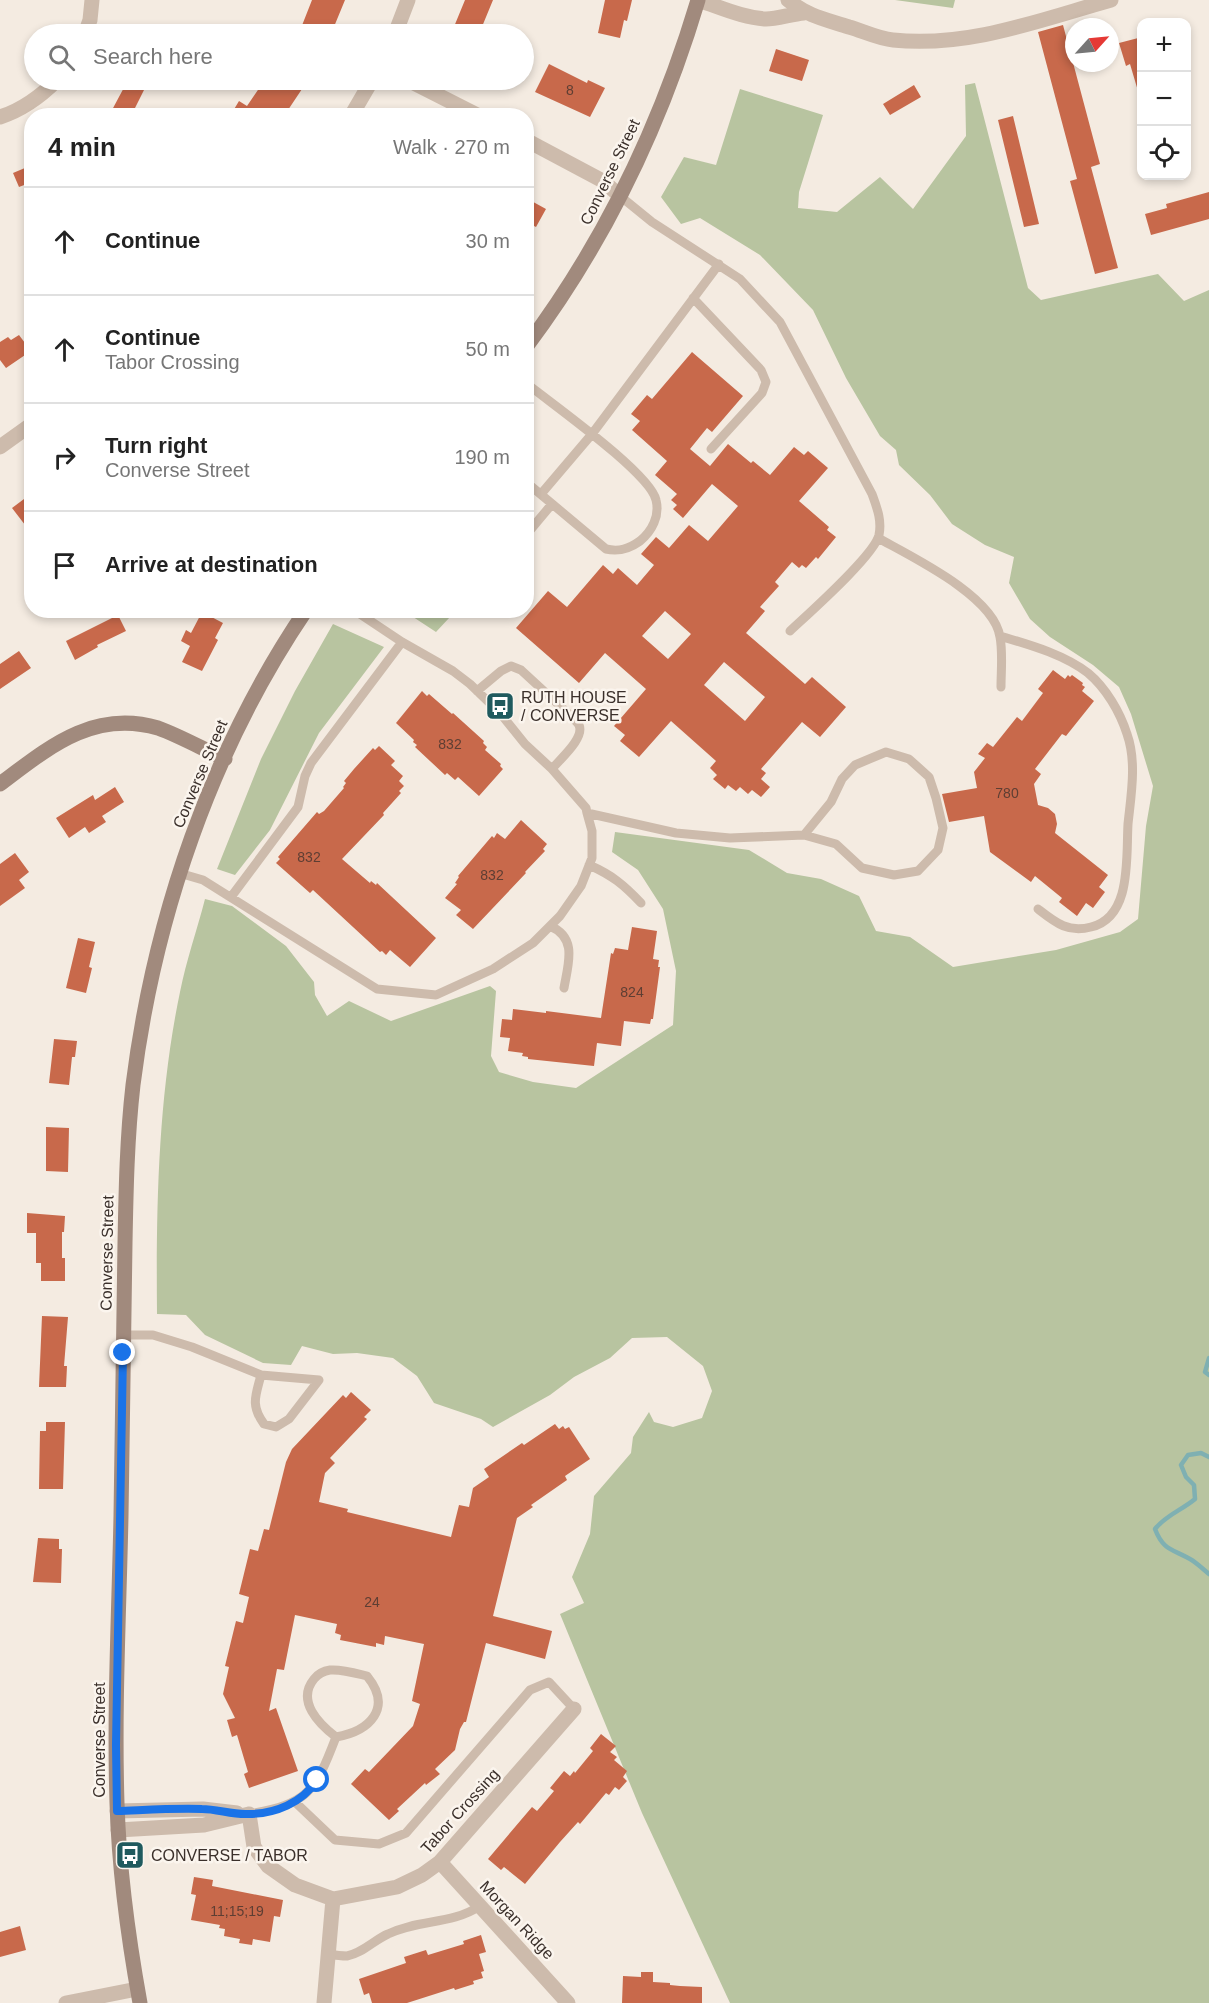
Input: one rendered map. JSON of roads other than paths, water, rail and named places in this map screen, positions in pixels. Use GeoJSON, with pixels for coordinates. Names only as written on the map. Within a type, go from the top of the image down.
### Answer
{"type":"FeatureCollection","features":[{"type":"Feature","properties":{"kind":"main road","name":"Converse Street"},"geometry":{"type":"LineString","coordinates":[[534,335],[571,282],[620,196],[657,118],[674,75],[698,0]]}},
{"type":"Feature","properties":{"kind":"main road","name":"Converse Street"},"geometry":{"type":"LineString","coordinates":[[138,1996],[125,1912],[118,1830],[116,1745],[127,1164],[133,1087],[142,1021],[154,963],[179,873],[198,820],[249,706],[301,618]]}},
{"type":"Feature","properties":{"kind":"main road"},"geometry":{"type":"LineString","coordinates":[[0,784],[42,752],[68,736],[92,727],[116,723],[159,729],[225,759]]}},
{"type":"Feature","properties":{"kind":"street"},"geometry":{"type":"LineString","coordinates":[[89,24],[92,0]]}},
{"type":"Feature","properties":{"kind":"street"},"geometry":{"type":"LineString","coordinates":[[398,24],[408,0]]}},
{"type":"Feature","properties":{"kind":"street"},"geometry":{"type":"LineString","coordinates":[[698,0],[753,17],[769,19],[804,13]]}},
{"type":"Feature","properties":{"kind":"street"},"geometry":{"type":"LineString","coordinates":[[788,0],[804,13],[891,40],[941,41],[988,35],[1111,0]]}},
{"type":"Feature","properties":{"kind":"street"},"geometry":{"type":"LineString","coordinates":[[0,117],[18,110],[46,90]]}},
{"type":"Feature","properties":{"kind":"street"},"geometry":{"type":"LineString","coordinates":[[356,108],[366,90]]}},
{"type":"Feature","properties":{"kind":"street"},"geometry":{"type":"LineString","coordinates":[[428,90],[463,108]]}},
{"type":"Feature","properties":{"kind":"street"},"geometry":{"type":"LineString","coordinates":[[534,144],[603,181],[620,196]]}},
{"type":"Feature","properties":{"kind":"street"},"geometry":{"type":"LineString","coordinates":[[0,447],[24,429]]}},
{"type":"Feature","properties":{"kind":"street","name":"Tabor Crossing"},"geometry":{"type":"LineString","coordinates":[[333,1899],[397,1887],[422,1875],[440,1862],[574,1708]]}},
{"type":"Feature","properties":{"kind":"street"},"geometry":{"type":"LineString","coordinates":[[117,1811],[203,1809],[249,1814]]}},
{"type":"Feature","properties":{"kind":"street"},"geometry":{"type":"LineString","coordinates":[[118,1830],[204,1825],[249,1814]]}},
{"type":"Feature","properties":{"kind":"street"},"geometry":{"type":"LineString","coordinates":[[249,1814],[254,1847],[268,1866],[295,1885],[333,1899],[324,2003]]}},
{"type":"Feature","properties":{"kind":"street","name":"Morgan Ridge"},"geometry":{"type":"LineString","coordinates":[[440,1862],[568,2003]]}},
{"type":"Feature","properties":{"kind":"street"},"geometry":{"type":"LineString","coordinates":[[66,2003],[138,1996]]}},
{"type":"Feature","properties":{"kind":"lane"},"geometry":{"type":"LineString","coordinates":[[620,196],[652,222],[740,279],[780,322],[872,494],[881,518],[878,538],[840,584],[790,632]]}},
{"type":"Feature","properties":{"kind":"lane"},"geometry":{"type":"LineString","coordinates":[[541,494],[592,434],[719,264]]}},
{"type":"Feature","properties":{"kind":"lane"},"geometry":{"type":"LineString","coordinates":[[693,298],[761,370],[766,382],[762,393],[711,449]]}},
{"type":"Feature","properties":{"kind":"lane"},"geometry":{"type":"LineString","coordinates":[[534,388],[592,434],[640,477],[656,499],[657,517],[648,534],[632,546],[617,551],[606,549],[534,488]]}},
{"type":"Feature","properties":{"kind":"lane"},"geometry":{"type":"LineString","coordinates":[[534,525],[552,504]]}},
{"type":"Feature","properties":{"kind":"lane"},"geometry":{"type":"LineString","coordinates":[[878,538],[923,563],[971,595],[992,616],[1000,636],[1001,687]]}},
{"type":"Feature","properties":{"kind":"lane"},"geometry":{"type":"LineString","coordinates":[[179,873],[203,880],[377,989],[436,995],[493,969],[533,944],[581,886],[592,858],[592,831],[586,808],[552,769],[525,744],[500,713],[477,691],[453,671],[366,618]]}},
{"type":"Feature","properties":{"kind":"lane"},"geometry":{"type":"LineString","coordinates":[[1000,636],[1052,653],[1088,674],[1111,699],[1128,735],[1133,766],[1125,878],[1120,901],[1113,916],[1099,925],[1083,929],[1069,929],[1038,909]]}},
{"type":"Feature","properties":{"kind":"lane"},"geometry":{"type":"LineString","coordinates":[[231,897],[297,807],[305,776],[311,764],[402,642]]}},
{"type":"Feature","properties":{"kind":"lane"},"geometry":{"type":"LineString","coordinates":[[477,691],[501,671],[511,666],[521,670],[572,717],[579,725],[580,734],[573,746],[552,769]]}},
{"type":"Feature","properties":{"kind":"lane"},"geometry":{"type":"LineString","coordinates":[[587,813],[676,833],[730,838],[804,835],[836,844],[862,868],[894,875],[918,871],[938,850],[943,828],[929,777],[909,759],[886,752],[855,765],[842,779],[831,802],[804,835]]}},
{"type":"Feature","properties":{"kind":"lane"},"geometry":{"type":"LineString","coordinates":[[589,865],[608,873],[622,883],[641,903]]}},
{"type":"Feature","properties":{"kind":"lane"},"geometry":{"type":"LineString","coordinates":[[550,926],[559,930],[566,937],[570,951],[564,988]]}},
{"type":"Feature","properties":{"kind":"lane"},"geometry":{"type":"LineString","coordinates":[[123,1335],[153,1335],[192,1347],[261,1375],[319,1380],[289,1419],[276,1427],[264,1424],[257,1414],[255,1400],[261,1375]]}},
{"type":"Feature","properties":{"kind":"lane"},"geometry":{"type":"LineString","coordinates":[[327,1670],[367,1676],[377,1691],[379,1705],[377,1711],[357,1731],[336,1737],[321,1725],[311,1710],[307,1692],[310,1684],[315,1677],[327,1670]]}},
{"type":"Feature","properties":{"kind":"lane"},"geometry":{"type":"LineString","coordinates":[[295,1802],[335,1840],[379,1844],[406,1833],[530,1690],[549,1682],[574,1708]]}},
{"type":"Feature","properties":{"kind":"lane"},"geometry":{"type":"LineString","coordinates":[[249,1814],[275,1810],[295,1802],[308,1791],[317,1780],[336,1737]]}},
{"type":"Feature","properties":{"kind":"lane"},"geometry":{"type":"LineString","coordinates":[[328,1954],[346,1956],[358,1952],[387,1934],[423,1922],[466,1915],[480,1906]]}},
{"type":"Feature","properties":{"kind":"waterway"},"geometry":{"type":"LineString","coordinates":[[1209,1358],[1205,1372],[1209,1375]]}},
{"type":"Feature","properties":{"kind":"waterway"},"geometry":{"type":"LineString","coordinates":[[1209,1457],[1201,1453],[1188,1455],[1181,1465],[1186,1477],[1194,1485],[1195,1499],[1155,1529],[1165,1545],[1193,1561],[1209,1574]]}},
{"type":"Feature","properties":{"kind":"place","name":"RUTH HOUSE / CONVERSE"},"geometry":{"type":"Point","coordinates":[500,706]}},
{"type":"Feature","properties":{"kind":"place","name":"CONVERSE / TABOR"},"geometry":{"type":"Point","coordinates":[130,1855]}}]}
